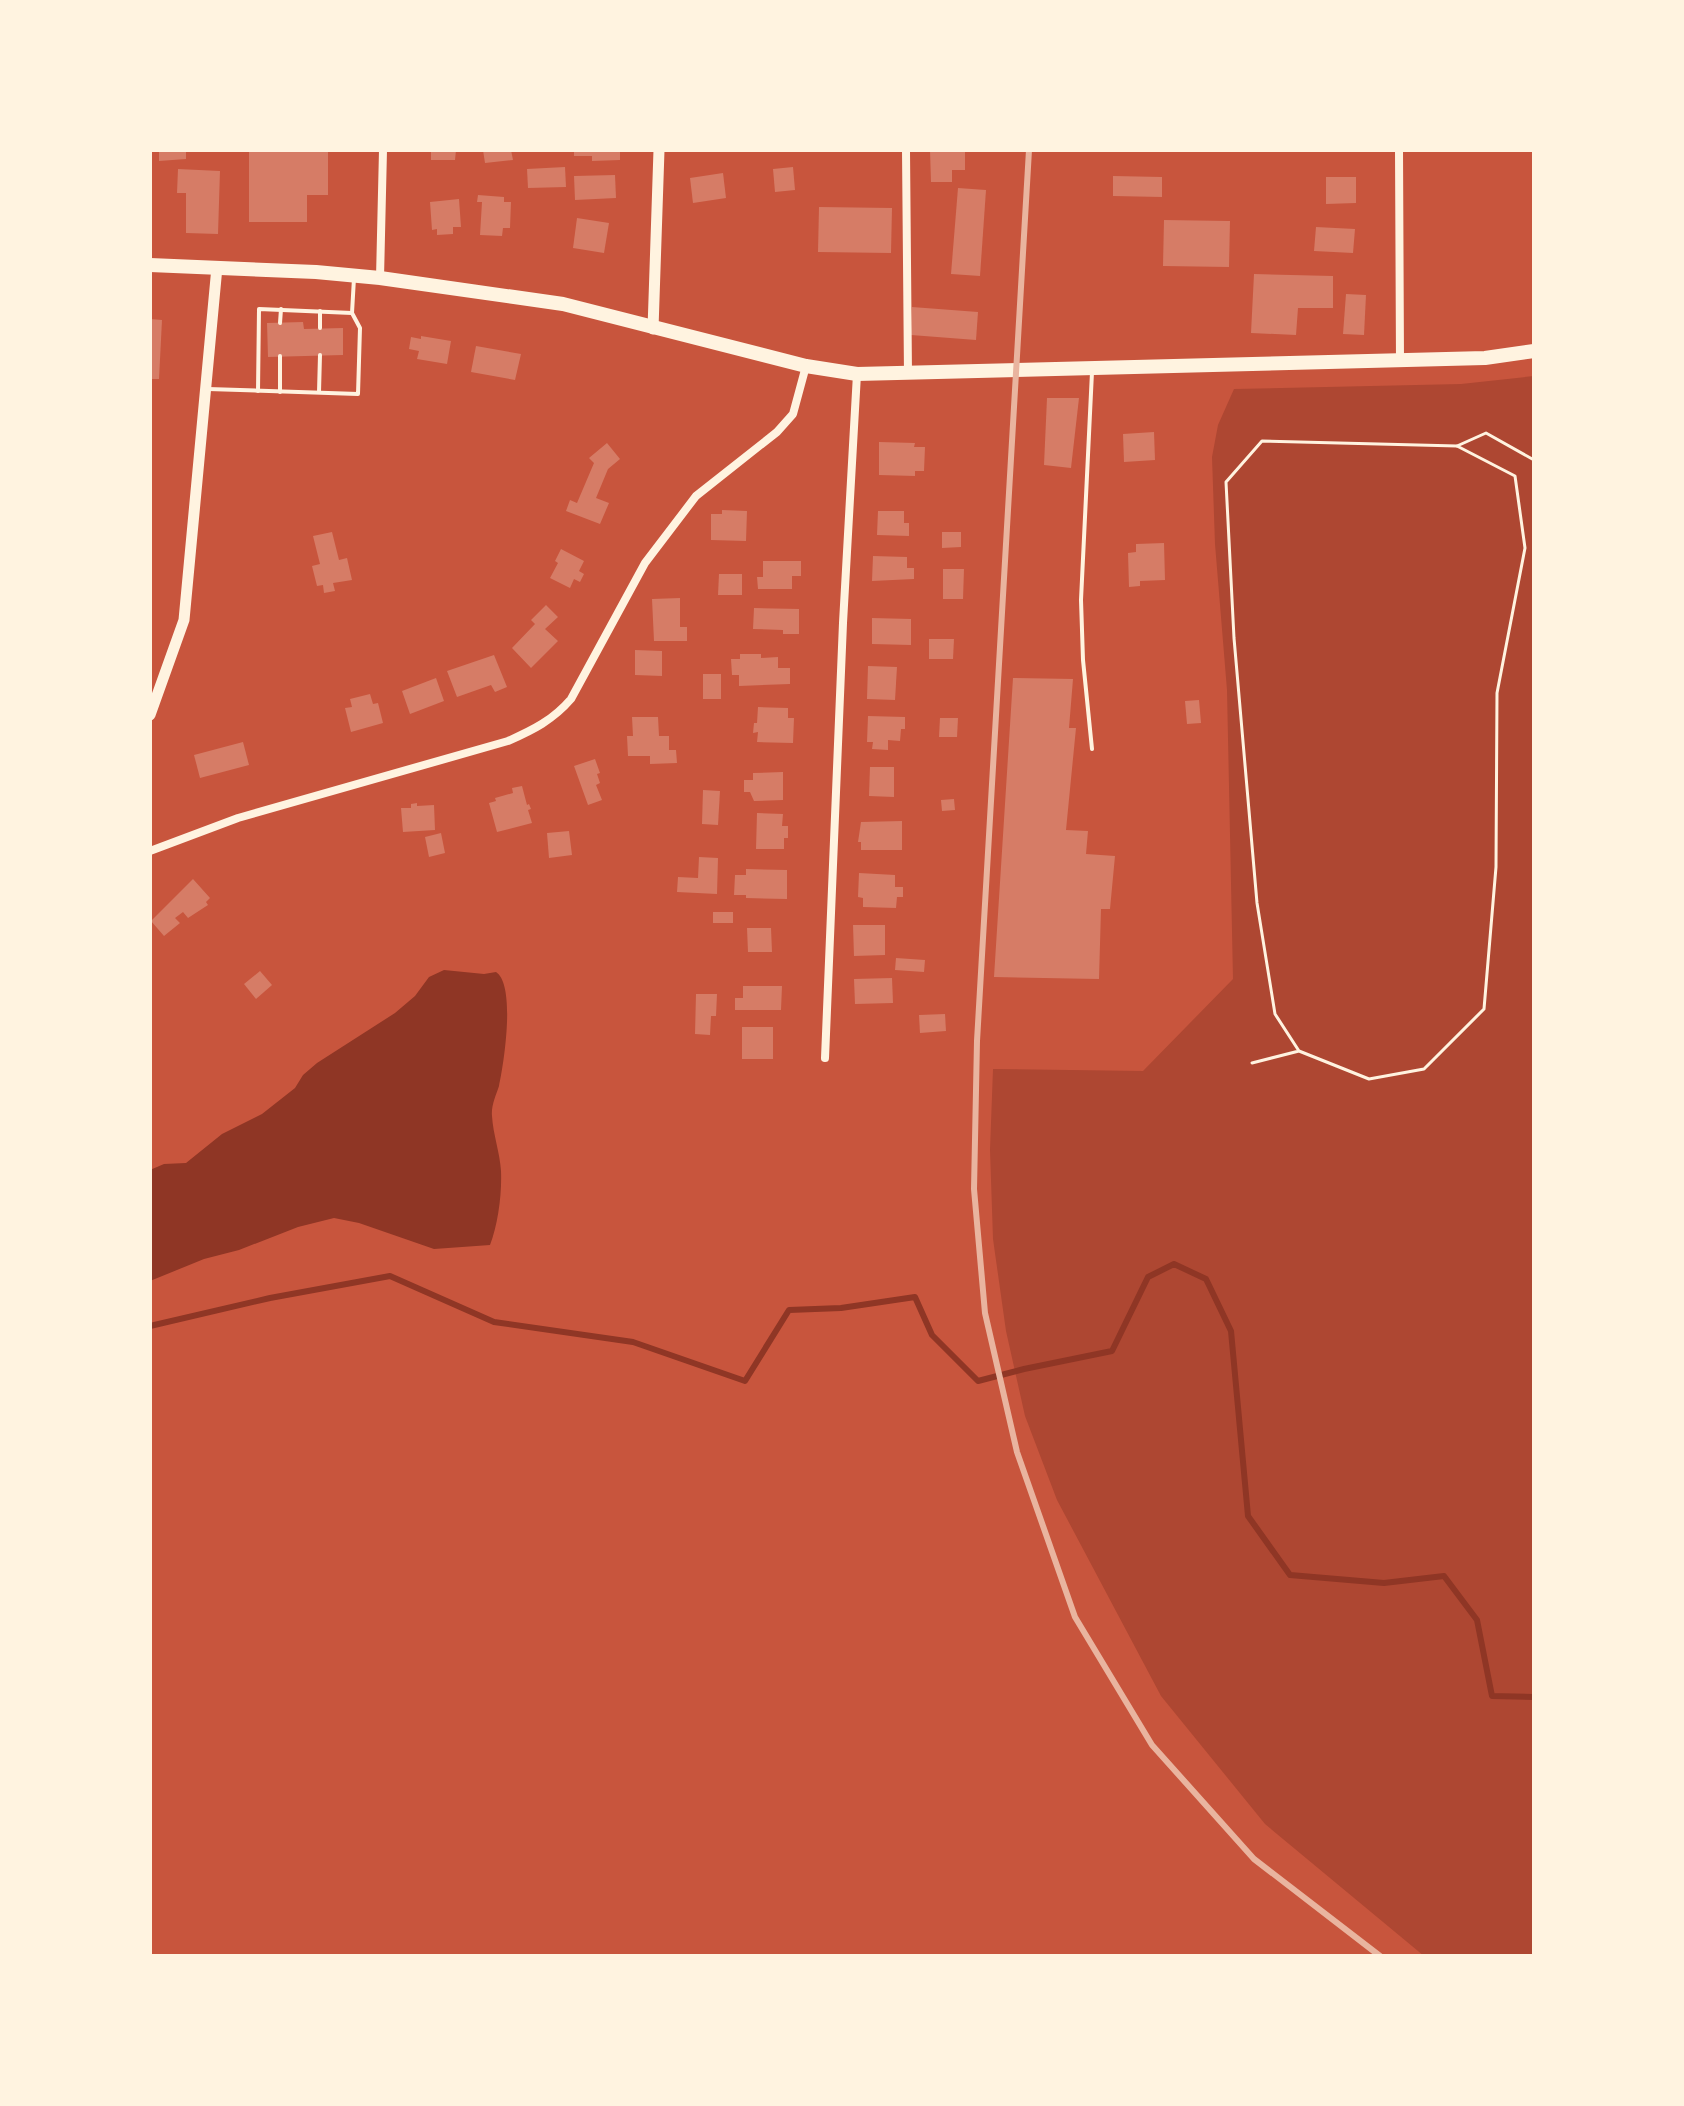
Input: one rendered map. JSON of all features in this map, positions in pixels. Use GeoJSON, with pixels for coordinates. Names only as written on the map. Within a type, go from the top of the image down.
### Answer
{"type":"FeatureCollection","features":[{"type":"Feature","properties":{"kind":"highway"},"geometry":{"type":"LineString","coordinates":[[150,265],[354,275],[563,304],[806,366],[857,374],[1400,361],[1485,358],[1534,351]]}},
{"type":"Feature","properties":{"kind":"street"},"geometry":{"type":"LineString","coordinates":[[380,278],[383,150]]}},
{"type":"Feature","properties":{"kind":"street"},"geometry":{"type":"LineString","coordinates":[[653,329],[659,150]]}},
{"type":"Feature","properties":{"kind":"street"},"geometry":{"type":"LineString","coordinates":[[906,150],[908,374]]}},
{"type":"Feature","properties":{"kind":"street"},"geometry":{"type":"LineString","coordinates":[[1399,150],[1400,361]]}},
{"type":"Feature","properties":{"kind":"street"},"geometry":{"type":"LineString","coordinates":[[150,715],[184,620],[217,267]]}},
{"type":"Feature","properties":{"kind":"street"},"geometry":{"type":"LineString","coordinates":[[150,851],[238,818],[508,741],[536,729],[557,715],[571,699],[645,563],[672,524],[696,496],[777,432],[793,414],[806,366]]}},
{"type":"Feature","properties":{"kind":"street"},"geometry":{"type":"LineString","coordinates":[[825,1058],[857,374]]}},
{"type":"Feature","properties":{"kind":"lane"},"geometry":{"type":"LineString","coordinates":[[207,389],[358,394],[360,328],[352,313],[354,275]]}},
{"type":"Feature","properties":{"kind":"lane"},"geometry":{"type":"LineString","coordinates":[[258,391],[259,309],[352,313]]}},
{"type":"Feature","properties":{"kind":"lane"},"geometry":{"type":"LineString","coordinates":[[280,323],[281,309]]}},
{"type":"Feature","properties":{"kind":"lane"},"geometry":{"type":"LineString","coordinates":[[320,311],[320,328]]}},
{"type":"Feature","properties":{"kind":"lane"},"geometry":{"type":"LineString","coordinates":[[319,392],[320,355]]}},
{"type":"Feature","properties":{"kind":"lane"},"geometry":{"type":"LineString","coordinates":[[280,356],[280,392]]}},
{"type":"Feature","properties":{"kind":"lane"},"geometry":{"type":"LineString","coordinates":[[1092,368],[1081,600],[1083,660],[1092,749]]}},
{"type":"Feature","properties":{"kind":"path"},"geometry":{"type":"LineString","coordinates":[[1457,446],[1515,476],[1525,548],[1497,693],[1496,867],[1484,1009],[1424,1069],[1369,1079],[1299,1051],[1275,1014],[1257,903],[1234,638],[1226,482],[1262,441],[1457,446],[1486,433],[1534,460]]}},
{"type":"Feature","properties":{"kind":"path"},"geometry":{"type":"LineString","coordinates":[[1252,1063],[1299,1051]]}},
{"type":"Feature","properties":{"kind":"shaded area"},"geometry":{"type":"Polygon","coordinates":[[[1534,376],[1534,1956],[1424,1956],[1265,1824],[1161,1696],[1057,1500],[1025,1416],[1006,1331],[993,1239],[990,1150],[993,1069],[1143,1071],[1233,979],[1227,690],[1215,544],[1212,457],[1218,425],[1234,389],[1461,384],[1534,376]]]}},
{"type":"Feature","properties":{"kind":"shaded area"},"geometry":{"type":"Polygon","coordinates":[[[444,970],[484,974],[496,972],[506,992],[506,1043],[492,1112],[501,1189],[490,1245],[434,1249],[359,1223],[334,1218],[204,1259],[150,1281],[150,1170],[164,1164],[186,1163],[222,1134],[262,1114],[295,1088],[303,1075],[317,1063],[395,1013],[415,996],[429,977],[444,970]]]}},
{"type":"Feature","properties":{"kind":"building"},"geometry":{"type":"Polygon","coordinates":[[[159,150],[186,150],[186,159],[159,161],[159,150]]]}},
{"type":"Feature","properties":{"kind":"building"},"geometry":{"type":"Polygon","coordinates":[[[249,150],[328,150],[328,195],[307,195],[307,222],[249,222],[249,150]]]}},
{"type":"Feature","properties":{"kind":"building"},"geometry":{"type":"Polygon","coordinates":[[[431,150],[456,150],[455,160],[431,160],[431,150]]]}},
{"type":"Feature","properties":{"kind":"building"},"geometry":{"type":"Polygon","coordinates":[[[483,150],[511,150],[513,160],[485,163],[483,150]]]}},
{"type":"Feature","properties":{"kind":"building"},"geometry":{"type":"Polygon","coordinates":[[[574,150],[620,150],[620,160],[592,161],[592,156],[574,156],[574,150]]]}},
{"type":"Feature","properties":{"kind":"building"},"geometry":{"type":"Polygon","coordinates":[[[930,150],[965,150],[965,170],[952,170],[952,182],[931,182],[930,150]]]}},
{"type":"Feature","properties":{"kind":"building"},"geometry":{"type":"Polygon","coordinates":[[[565,167],[566,187],[528,188],[527,169],[565,167]]]}},
{"type":"Feature","properties":{"kind":"building"},"geometry":{"type":"Polygon","coordinates":[[[793,167],[795,190],[775,192],[773,169],[793,167]]]}},
{"type":"Feature","properties":{"kind":"building"},"geometry":{"type":"Polygon","coordinates":[[[178,169],[220,171],[218,234],[186,233],[186,193],[177,193],[178,169]]]}},
{"type":"Feature","properties":{"kind":"building"},"geometry":{"type":"Polygon","coordinates":[[[723,173],[726,198],[693,203],[690,178],[723,173]]]}},
{"type":"Feature","properties":{"kind":"building"},"geometry":{"type":"Polygon","coordinates":[[[615,175],[616,198],[575,200],[574,176],[615,175]]]}},
{"type":"Feature","properties":{"kind":"building"},"geometry":{"type":"Polygon","coordinates":[[[1113,176],[1162,177],[1162,197],[1113,196],[1113,176]]]}},
{"type":"Feature","properties":{"kind":"building"},"geometry":{"type":"Polygon","coordinates":[[[1326,177],[1356,177],[1356,203],[1326,204],[1326,177]]]}},
{"type":"Feature","properties":{"kind":"building"},"geometry":{"type":"Polygon","coordinates":[[[958,188],[986,190],[980,276],[951,274],[958,188]]]}},
{"type":"Feature","properties":{"kind":"building"},"geometry":{"type":"Polygon","coordinates":[[[478,195],[504,197],[504,202],[511,202],[510,228],[503,228],[502,236],[480,235],[482,202],[477,202],[478,195]]]}},
{"type":"Feature","properties":{"kind":"building"},"geometry":{"type":"Polygon","coordinates":[[[459,199],[461,227],[453,227],[453,234],[437,235],[437,229],[432,230],[430,202],[459,199]]]}},
{"type":"Feature","properties":{"kind":"building"},"geometry":{"type":"Polygon","coordinates":[[[819,207],[892,208],[891,253],[818,252],[819,207]]]}},
{"type":"Feature","properties":{"kind":"building"},"geometry":{"type":"Polygon","coordinates":[[[577,218],[609,223],[604,253],[573,248],[577,218]]]}},
{"type":"Feature","properties":{"kind":"building"},"geometry":{"type":"Polygon","coordinates":[[[1164,220],[1230,221],[1229,267],[1163,266],[1164,220]]]}},
{"type":"Feature","properties":{"kind":"building"},"geometry":{"type":"Polygon","coordinates":[[[1316,227],[1355,229],[1353,253],[1314,251],[1316,227]]]}},
{"type":"Feature","properties":{"kind":"building"},"geometry":{"type":"Polygon","coordinates":[[[1254,274],[1333,276],[1333,308],[1298,308],[1296,335],[1251,333],[1254,274]]]}},
{"type":"Feature","properties":{"kind":"building"},"geometry":{"type":"Polygon","coordinates":[[[1346,294],[1366,295],[1364,335],[1343,334],[1346,294]]]}},
{"type":"Feature","properties":{"kind":"building"},"geometry":{"type":"Polygon","coordinates":[[[912,307],[978,312],[976,340],[911,335],[912,307]]]}},
{"type":"Feature","properties":{"kind":"building"},"geometry":{"type":"Polygon","coordinates":[[[150,319],[162,320],[159,379],[150,379],[150,319]]]}},
{"type":"Feature","properties":{"kind":"building"},"geometry":{"type":"Polygon","coordinates":[[[303,322],[304,329],[343,328],[343,355],[268,357],[267,323],[303,322]]]}},
{"type":"Feature","properties":{"kind":"building"},"geometry":{"type":"Polygon","coordinates":[[[421,336],[451,341],[447,364],[417,359],[419,351],[409,349],[411,337],[421,339],[421,336]]]}},
{"type":"Feature","properties":{"kind":"building"},"geometry":{"type":"Polygon","coordinates":[[[476,346],[521,354],[515,380],[471,372],[476,346]]]}},
{"type":"Feature","properties":{"kind":"building"},"geometry":{"type":"Polygon","coordinates":[[[1047,398],[1079,398],[1071,468],[1044,465],[1047,398]]]}},
{"type":"Feature","properties":{"kind":"building"},"geometry":{"type":"Polygon","coordinates":[[[1154,432],[1155,460],[1124,462],[1123,434],[1154,432]]]}},
{"type":"Feature","properties":{"kind":"building"},"geometry":{"type":"Polygon","coordinates":[[[879,442],[915,443],[914,447],[925,447],[924,471],[915,471],[915,476],[879,475],[879,442]]]}},
{"type":"Feature","properties":{"kind":"building"},"geometry":{"type":"Polygon","coordinates":[[[607,443],[620,459],[608,469],[596,498],[609,503],[600,524],[566,511],[570,500],[577,503],[594,463],[589,458],[607,443]]]}},
{"type":"Feature","properties":{"kind":"building"},"geometry":{"type":"Polygon","coordinates":[[[722,510],[747,511],[746,541],[711,540],[711,514],[722,514],[722,510]]]}},
{"type":"Feature","properties":{"kind":"building"},"geometry":{"type":"Polygon","coordinates":[[[878,511],[904,511],[904,523],[909,523],[909,536],[877,535],[878,511]]]}},
{"type":"Feature","properties":{"kind":"building"},"geometry":{"type":"Polygon","coordinates":[[[332,532],[339,560],[347,558],[352,580],[333,583],[335,591],[324,593],[323,585],[317,586],[312,566],[320,564],[313,536],[332,532]]]}},
{"type":"Feature","properties":{"kind":"building"},"geometry":{"type":"Polygon","coordinates":[[[942,532],[961,532],[961,547],[942,548],[942,532]]]}},
{"type":"Feature","properties":{"kind":"building"},"geometry":{"type":"Polygon","coordinates":[[[1164,543],[1165,580],[1140,581],[1140,586],[1129,587],[1128,553],[1136,552],[1136,544],[1164,543]]]}},
{"type":"Feature","properties":{"kind":"building"},"geometry":{"type":"Polygon","coordinates":[[[561,549],[584,561],[579,571],[584,574],[580,582],[574,579],[570,588],[550,578],[561,549]]]}},
{"type":"Feature","properties":{"kind":"building"},"geometry":{"type":"Polygon","coordinates":[[[873,556],[907,557],[907,568],[914,568],[914,579],[872,581],[873,556]]]}},
{"type":"Feature","properties":{"kind":"building"},"geometry":{"type":"Polygon","coordinates":[[[763,561],[801,561],[801,576],[792,576],[792,589],[758,589],[757,577],[763,577],[763,561]]]}},
{"type":"Feature","properties":{"kind":"building"},"geometry":{"type":"Polygon","coordinates":[[[943,569],[964,569],[963,599],[943,599],[943,569]]]}},
{"type":"Feature","properties":{"kind":"building"},"geometry":{"type":"Polygon","coordinates":[[[719,574],[742,574],[742,595],[718,595],[719,574]]]}},
{"type":"Feature","properties":{"kind":"building"},"geometry":{"type":"Polygon","coordinates":[[[680,598],[680,627],[687,627],[687,641],[654,641],[652,599],[680,598]]]}},
{"type":"Feature","properties":{"kind":"building"},"geometry":{"type":"Polygon","coordinates":[[[546,605],[558,617],[545,629],[558,641],[531,668],[512,648],[535,624],[531,620],[546,605]]]}},
{"type":"Feature","properties":{"kind":"building"},"geometry":{"type":"Polygon","coordinates":[[[754,608],[799,609],[799,634],[753,629],[754,608]]]}},
{"type":"Feature","properties":{"kind":"building"},"geometry":{"type":"Polygon","coordinates":[[[872,618],[911,619],[911,645],[872,644],[872,618]]]}},
{"type":"Feature","properties":{"kind":"building"},"geometry":{"type":"Polygon","coordinates":[[[929,639],[954,639],[953,659],[929,659],[929,639]]]}},
{"type":"Feature","properties":{"kind":"building"},"geometry":{"type":"Polygon","coordinates":[[[635,650],[662,651],[662,676],[635,675],[635,650]]]}},
{"type":"Feature","properties":{"kind":"building"},"geometry":{"type":"Polygon","coordinates":[[[740,654],[778,657],[778,668],[790,668],[790,684],[739,686],[739,675],[732,675],[731,659],[740,659],[740,654]]]}},
{"type":"Feature","properties":{"kind":"building"},"geometry":{"type":"Polygon","coordinates":[[[494,655],[507,687],[495,692],[491,685],[457,697],[447,671],[494,655]]]}},
{"type":"Feature","properties":{"kind":"building"},"geometry":{"type":"Polygon","coordinates":[[[868,666],[897,667],[895,700],[867,699],[868,666]]]}},
{"type":"Feature","properties":{"kind":"building"},"geometry":{"type":"Polygon","coordinates":[[[703,674],[721,674],[721,699],[703,699],[703,674]]]}},
{"type":"Feature","properties":{"kind":"building"},"geometry":{"type":"Polygon","coordinates":[[[436,678],[444,701],[410,714],[402,691],[436,678]]]}},
{"type":"Feature","properties":{"kind":"building"},"geometry":{"type":"Polygon","coordinates":[[[1013,678],[1073,679],[1069,728],[1076,728],[1066,830],[1088,831],[1086,854],[1115,856],[1110,909],[1101,909],[1099,979],[994,977],[1013,678]]]}},
{"type":"Feature","properties":{"kind":"building"},"geometry":{"type":"Polygon","coordinates":[[[370,694],[373,704],[378,703],[383,723],[351,732],[345,708],[352,707],[350,699],[370,694]]]}},
{"type":"Feature","properties":{"kind":"building"},"geometry":{"type":"Polygon","coordinates":[[[1199,700],[1201,723],[1187,724],[1185,701],[1199,700]]]}},
{"type":"Feature","properties":{"kind":"building"},"geometry":{"type":"Polygon","coordinates":[[[758,707],[788,708],[788,718],[794,718],[793,743],[757,742],[758,732],[753,733],[758,707]]]}},
{"type":"Feature","properties":{"kind":"building"},"geometry":{"type":"Polygon","coordinates":[[[868,716],[905,717],[905,729],[901,729],[900,741],[888,740],[888,750],[872,749],[873,742],[867,742],[868,716]]]}},
{"type":"Feature","properties":{"kind":"building"},"geometry":{"type":"Polygon","coordinates":[[[632,717],[658,717],[659,736],[669,736],[669,750],[676,750],[677,763],[650,764],[650,756],[628,756],[627,736],[633,736],[632,717]]]}},
{"type":"Feature","properties":{"kind":"building"},"geometry":{"type":"Polygon","coordinates":[[[940,718],[958,718],[957,737],[939,737],[940,718]]]}},
{"type":"Feature","properties":{"kind":"building"},"geometry":{"type":"Polygon","coordinates":[[[243,742],[249,765],[200,778],[194,755],[243,742]]]}},
{"type":"Feature","properties":{"kind":"building"},"geometry":{"type":"Polygon","coordinates":[[[595,759],[600,773],[597,774],[600,783],[596,785],[602,800],[588,805],[574,766],[595,759]]]}},
{"type":"Feature","properties":{"kind":"building"},"geometry":{"type":"Polygon","coordinates":[[[870,767],[894,767],[894,797],[869,796],[870,767]]]}},
{"type":"Feature","properties":{"kind":"building"},"geometry":{"type":"Polygon","coordinates":[[[783,772],[783,800],[754,801],[750,792],[744,792],[744,780],[753,780],[753,773],[783,772]]]}},
{"type":"Feature","properties":{"kind":"building"},"geometry":{"type":"Polygon","coordinates":[[[522,786],[531,809],[528,810],[532,823],[497,832],[489,803],[513,793],[512,788],[522,786]]]}},
{"type":"Feature","properties":{"kind":"building"},"geometry":{"type":"Polygon","coordinates":[[[703,790],[720,791],[718,825],[702,824],[703,790]]]}},
{"type":"Feature","properties":{"kind":"building"},"geometry":{"type":"Polygon","coordinates":[[[954,799],[955,810],[942,811],[941,800],[954,799]]]}},
{"type":"Feature","properties":{"kind":"building"},"geometry":{"type":"Polygon","coordinates":[[[417,803],[417,806],[434,805],[435,830],[403,832],[401,808],[411,808],[411,804],[417,803]]]}},
{"type":"Feature","properties":{"kind":"building"},"geometry":{"type":"Polygon","coordinates":[[[757,813],[783,814],[782,826],[788,826],[784,849],[756,849],[757,813]]]}},
{"type":"Feature","properties":{"kind":"building"},"geometry":{"type":"Polygon","coordinates":[[[902,821],[902,850],[861,850],[861,842],[858,842],[861,822],[902,821]]]}},
{"type":"Feature","properties":{"kind":"building"},"geometry":{"type":"Polygon","coordinates":[[[569,831],[572,855],[549,858],[547,833],[569,831]]]}},
{"type":"Feature","properties":{"kind":"building"},"geometry":{"type":"Polygon","coordinates":[[[441,833],[445,853],[429,857],[425,837],[441,833]]]}},
{"type":"Feature","properties":{"kind":"building"},"geometry":{"type":"Polygon","coordinates":[[[699,857],[718,858],[717,894],[677,892],[678,877],[698,878],[699,857]]]}},
{"type":"Feature","properties":{"kind":"building"},"geometry":{"type":"Polygon","coordinates":[[[746,869],[787,870],[787,899],[734,895],[735,875],[746,875],[746,869]]]}},
{"type":"Feature","properties":{"kind":"building"},"geometry":{"type":"Polygon","coordinates":[[[859,873],[895,875],[895,887],[903,887],[903,897],[897,897],[896,908],[863,907],[863,898],[858,897],[859,873]]]}},
{"type":"Feature","properties":{"kind":"building"},"geometry":{"type":"Polygon","coordinates":[[[193,879],[210,898],[206,902],[208,905],[188,918],[183,912],[175,918],[180,923],[164,936],[151,921],[193,879]]]}},
{"type":"Feature","properties":{"kind":"building"},"geometry":{"type":"Polygon","coordinates":[[[713,912],[733,912],[733,923],[713,923],[713,912]]]}},
{"type":"Feature","properties":{"kind":"building"},"geometry":{"type":"Polygon","coordinates":[[[853,925],[885,925],[885,955],[854,956],[853,925]]]}},
{"type":"Feature","properties":{"kind":"building"},"geometry":{"type":"Polygon","coordinates":[[[747,928],[771,928],[772,952],[748,952],[747,928]]]}},
{"type":"Feature","properties":{"kind":"building"},"geometry":{"type":"Polygon","coordinates":[[[896,958],[925,960],[924,972],[895,970],[896,958]]]}},
{"type":"Feature","properties":{"kind":"building"},"geometry":{"type":"Polygon","coordinates":[[[260,971],[272,985],[256,999],[244,984],[260,971]]]}},
{"type":"Feature","properties":{"kind":"building"},"geometry":{"type":"Polygon","coordinates":[[[892,978],[893,1003],[855,1004],[854,979],[892,978]]]}},
{"type":"Feature","properties":{"kind":"building"},"geometry":{"type":"Polygon","coordinates":[[[743,986],[782,986],[781,1010],[735,1010],[735,998],[743,998],[743,986]]]}},
{"type":"Feature","properties":{"kind":"building"},"geometry":{"type":"Polygon","coordinates":[[[696,994],[717,994],[716,1016],[711,1016],[710,1035],[695,1034],[696,994]]]}},
{"type":"Feature","properties":{"kind":"building"},"geometry":{"type":"Polygon","coordinates":[[[945,1014],[946,1031],[920,1033],[919,1015],[945,1014]]]}},
{"type":"Feature","properties":{"kind":"building"},"geometry":{"type":"Polygon","coordinates":[[[742,1027],[773,1027],[773,1059],[742,1059],[742,1027]]]}},
{"type":"Feature","properties":{"kind":"waterway"},"geometry":{"type":"LineString","coordinates":[[150,1326],[270,1298],[390,1276],[494,1322],[633,1342],[745,1381],[789,1310],[841,1308],[915,1297],[932,1335],[978,1381],[1112,1351],[1148,1277],[1174,1264],[1206,1279],[1231,1331],[1248,1516],[1290,1575],[1384,1583],[1444,1576],[1477,1620],[1492,1696],[1534,1697]]}},
{"type":"Feature","properties":{"kind":"railway"},"geometry":{"type":"LineString","coordinates":[[1029,150],[977,1041],[974,1189],[985,1313],[1017,1452],[1075,1617],[1152,1745],[1254,1859],[1380,1956]]}}]}
